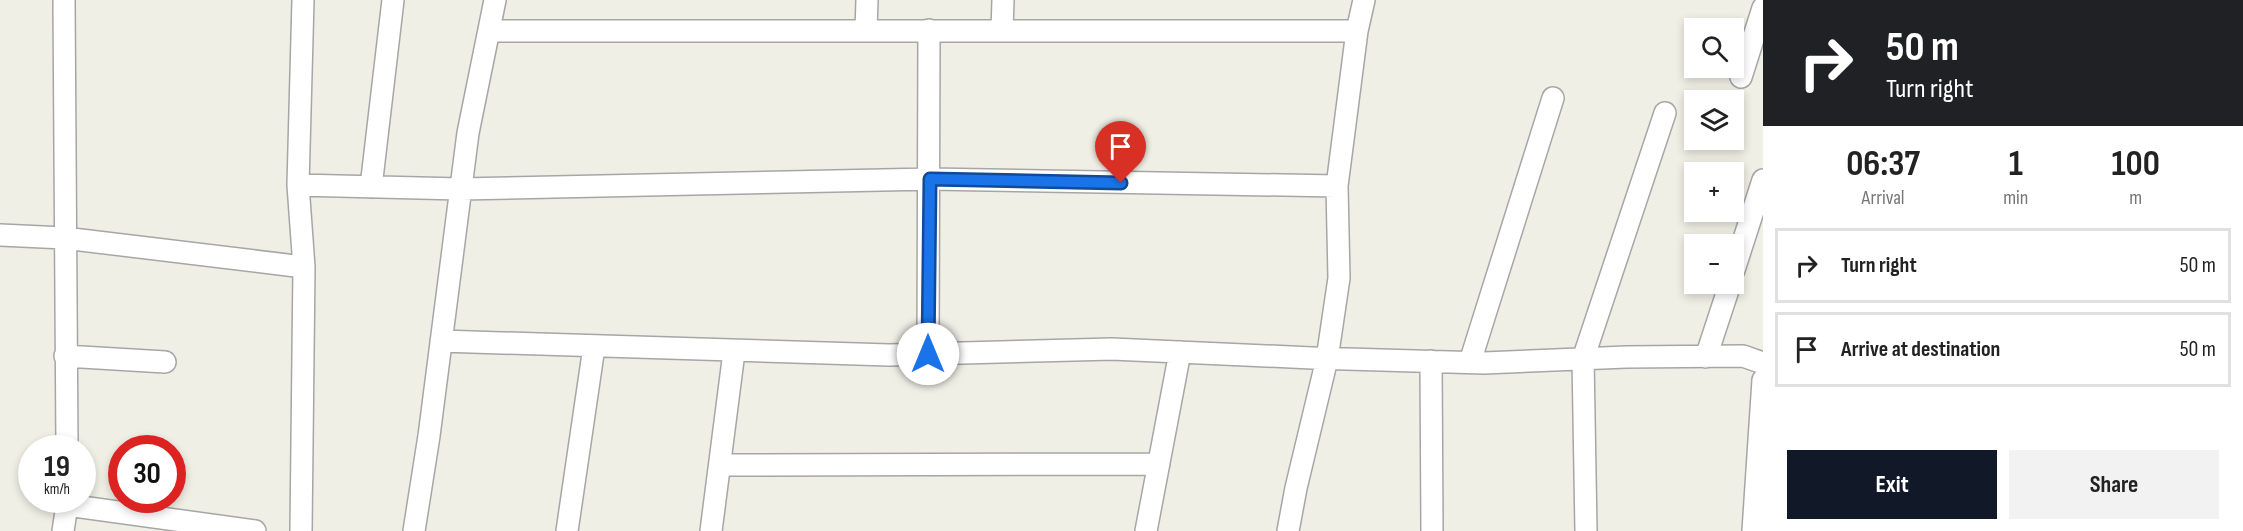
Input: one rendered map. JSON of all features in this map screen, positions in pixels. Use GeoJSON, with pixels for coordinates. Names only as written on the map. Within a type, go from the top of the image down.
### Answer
{"type":"FeatureCollection","features":[{"type":"Feature","properties":{"kind":"street"},"geometry":{"type":"LineString","coordinates":[[64,0],[66,435]]}},
{"type":"Feature","properties":{"kind":"street"},"geometry":{"type":"LineString","coordinates":[[301,531],[304,267],[298,185],[303,0]]}},
{"type":"Feature","properties":{"kind":"street"},"geometry":{"type":"LineString","coordinates":[[371,187],[393,0]]}},
{"type":"Feature","properties":{"kind":"street"},"geometry":{"type":"LineString","coordinates":[[414,531],[468,133],[495,0]]}},
{"type":"Feature","properties":{"kind":"street"},"geometry":{"type":"LineString","coordinates":[[866,30],[867,0]]}},
{"type":"Feature","properties":{"kind":"street"},"geometry":{"type":"LineString","coordinates":[[1002,30],[1003,0]]}},
{"type":"Feature","properties":{"kind":"street"},"geometry":{"type":"LineString","coordinates":[[1288,531],[1327,359],[1339,278],[1337,186],[1357,31],[1364,0]]}},
{"type":"Feature","properties":{"kind":"street"},"geometry":{"type":"LineString","coordinates":[[1744,68],[1763,8]]}},
{"type":"Feature","properties":{"kind":"street"},"geometry":{"type":"LineString","coordinates":[[928,354],[929,30]]}},
{"type":"Feature","properties":{"kind":"street"},"geometry":{"type":"LineString","coordinates":[[489,32],[1357,31]]}},
{"type":"Feature","properties":{"kind":"street"},"geometry":{"type":"LineString","coordinates":[[1470,362],[1552,98]]}},
{"type":"Feature","properties":{"kind":"street"},"geometry":{"type":"LineString","coordinates":[[1586,531],[1583,359],[1665,113]]}},
{"type":"Feature","properties":{"kind":"street"},"geometry":{"type":"LineString","coordinates":[[298,185],[460,189],[930,179],[1337,186]]}},
{"type":"Feature","properties":{"kind":"street"},"geometry":{"type":"LineString","coordinates":[[1744,239],[1763,180]]}},
{"type":"Feature","properties":{"kind":"street"},"geometry":{"type":"LineString","coordinates":[[0,235],[64,238],[304,267]]}},
{"type":"Feature","properties":{"kind":"street"},"geometry":{"type":"LineString","coordinates":[[1706,357],[1727,294]]}},
{"type":"Feature","properties":{"kind":"street"},"geometry":{"type":"LineString","coordinates":[[441,341],[734,352],[928,354],[1113,349],[1327,359],[1470,362],[1743,356],[1763,363]]}},
{"type":"Feature","properties":{"kind":"street"},"geometry":{"type":"LineString","coordinates":[[567,531],[594,347]]}},
{"type":"Feature","properties":{"kind":"street"},"geometry":{"type":"LineString","coordinates":[[711,531],[734,352]]}},
{"type":"Feature","properties":{"kind":"street"},"geometry":{"type":"LineString","coordinates":[[1146,531],[1180,352]]}},
{"type":"Feature","properties":{"kind":"street"},"geometry":{"type":"LineString","coordinates":[[65,356],[165,362]]}},
{"type":"Feature","properties":{"kind":"street"},"geometry":{"type":"LineString","coordinates":[[1431,361],[1432,531]]}},
{"type":"Feature","properties":{"kind":"street"},"geometry":{"type":"LineString","coordinates":[[1753,531],[1763,380]]}},
{"type":"Feature","properties":{"kind":"street"},"geometry":{"type":"LineString","coordinates":[[720,465],[1159,464]]}},
{"type":"Feature","properties":{"kind":"street"},"geometry":{"type":"LineString","coordinates":[[96,506],[255,531]]}},
{"type":"Feature","properties":{"kind":"street"},"geometry":{"type":"LineString","coordinates":[[63,531],[65,513]]}},
{"type":"Feature","properties":{"kind":"route"},"geometry":{"type":"LineString","coordinates":[[928,354],[930,179],[1121,183]]}}]}
